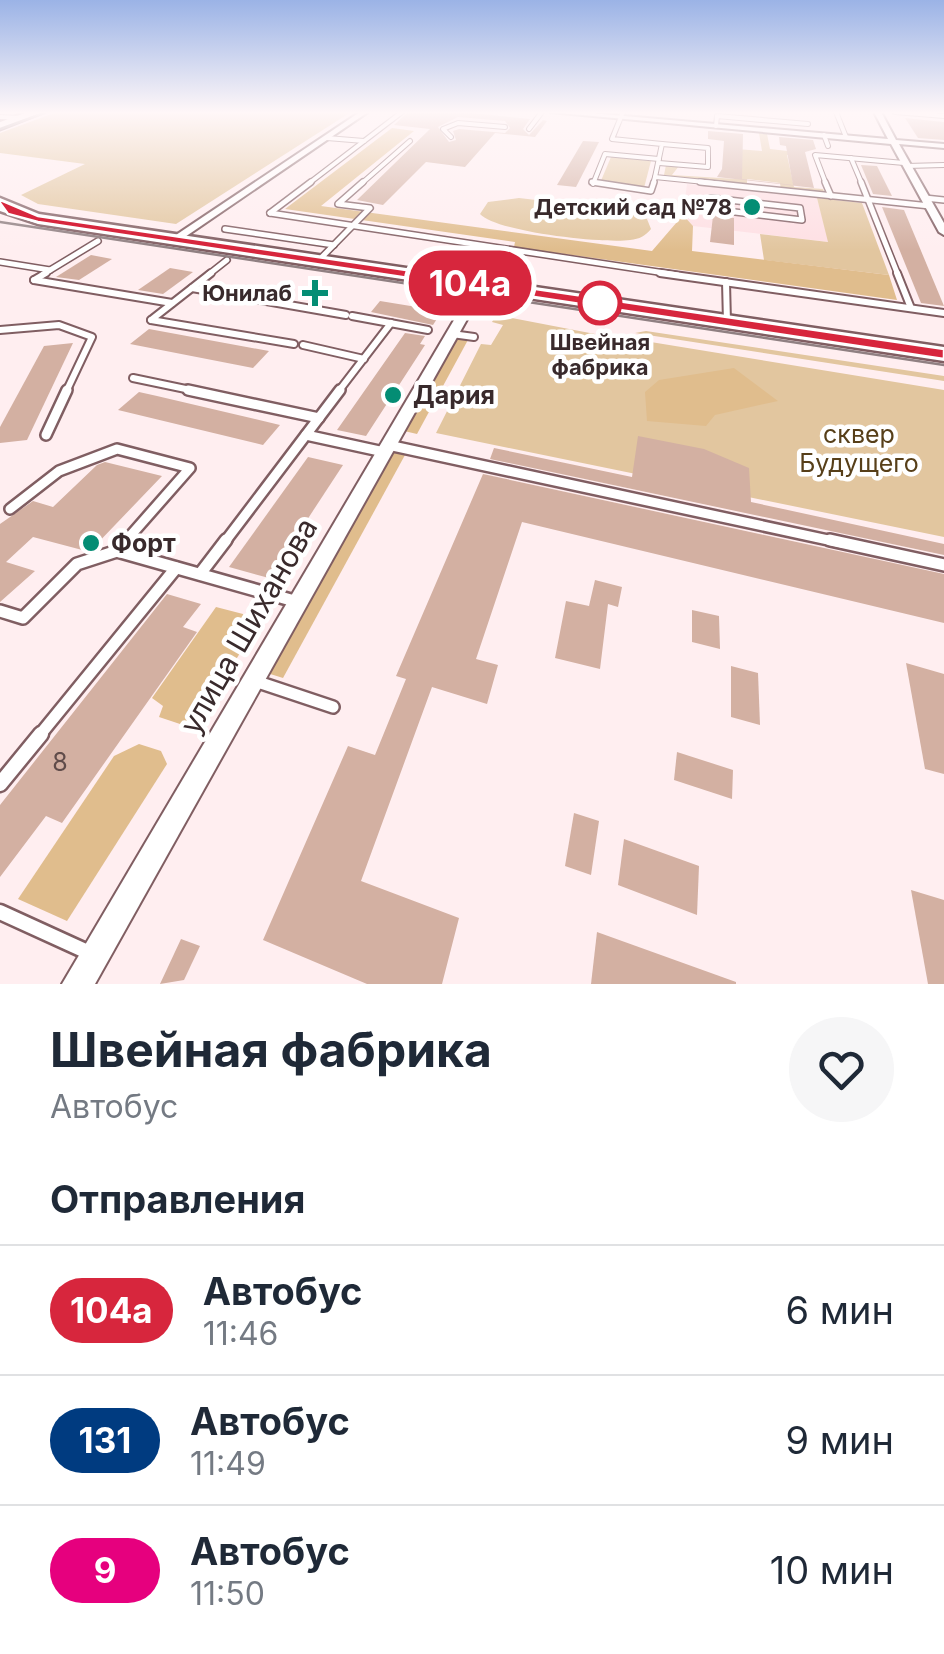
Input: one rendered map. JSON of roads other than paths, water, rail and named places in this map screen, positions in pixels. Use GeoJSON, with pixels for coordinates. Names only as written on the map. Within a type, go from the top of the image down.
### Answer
{"type":"FeatureCollection","features":[{"type":"Feature","properties":{"kind":"highway"},"geometry":{"type":"LineString","coordinates":[[0,203],[12,212],[38,219],[226,260],[473,298],[944,354]]}},
{"type":"Feature","properties":{"kind":"highway"},"geometry":{"type":"LineString","coordinates":[[0,226],[98,240],[327,253],[944,371]]}},
{"type":"Feature","properties":{"kind":"street"},"geometry":{"type":"LineString","coordinates":[[167,245],[297,158]]}},
{"type":"Feature","properties":{"kind":"street"},"geometry":{"type":"LineString","coordinates":[[901,158],[944,232]]}},
{"type":"Feature","properties":{"kind":"street","name":"улица Шиханова"},"geometry":{"type":"LineString","coordinates":[[78,984],[386,449],[463,336],[473,298]]}},
{"type":"Feature","properties":{"kind":"lane"},"geometry":{"type":"LineString","coordinates":[[342,158],[270,213],[944,313]]}},
{"type":"Feature","properties":{"kind":"lane"},"geometry":{"type":"LineString","coordinates":[[225,230],[327,253],[370,208],[338,204],[391,158]]}},
{"type":"Feature","properties":{"kind":"lane"},"geometry":{"type":"LineString","coordinates":[[603,158],[591,184],[652,191],[660,158]]}},
{"type":"Feature","properties":{"kind":"lane"},"geometry":{"type":"LineString","coordinates":[[635,158],[708,168],[708,158]]}},
{"type":"Feature","properties":{"kind":"lane"},"geometry":{"type":"LineString","coordinates":[[816,158],[831,196]]}},
{"type":"Feature","properties":{"kind":"lane"},"geometry":{"type":"LineString","coordinates":[[850,158],[944,165]]}},
{"type":"Feature","properties":{"kind":"lane"},"geometry":{"type":"LineString","coordinates":[[850,158],[910,308]]}},
{"type":"Feature","properties":{"kind":"lane"},"geometry":{"type":"LineString","coordinates":[[655,177],[869,200],[944,200]]}},
{"type":"Feature","properties":{"kind":"lane"},"geometry":{"type":"LineString","coordinates":[[711,198],[800,208],[802,220],[710,209],[712,183]]}},
{"type":"Feature","properties":{"kind":"lane"},"geometry":{"type":"LineString","coordinates":[[98,240],[34,280],[172,303]]}},
{"type":"Feature","properties":{"kind":"lane"},"geometry":{"type":"LineString","coordinates":[[226,260],[152,320],[364,359]]}},
{"type":"Feature","properties":{"kind":"lane"},"geometry":{"type":"LineString","coordinates":[[0,262],[50,270]]}},
{"type":"Feature","properties":{"kind":"lane"},"geometry":{"type":"LineString","coordinates":[[726,282],[727,330]]}},
{"type":"Feature","properties":{"kind":"lane"},"geometry":{"type":"LineString","coordinates":[[192,288],[428,330]]}},
{"type":"Feature","properties":{"kind":"lane"},"geometry":{"type":"LineString","coordinates":[[200,574],[391,323]]}},
{"type":"Feature","properties":{"kind":"lane"},"geometry":{"type":"LineString","coordinates":[[0,330],[59,325],[92,337],[46,435]]}},
{"type":"Feature","properties":{"kind":"lane"},"geometry":{"type":"LineString","coordinates":[[133,378],[319,418]]}},
{"type":"Feature","properties":{"kind":"lane"},"geometry":{"type":"LineString","coordinates":[[306,435],[944,565]]}},
{"type":"Feature","properties":{"kind":"lane"},"geometry":{"type":"LineString","coordinates":[[0,611],[23,618],[78,564],[117,551],[190,468],[117,449],[59,472],[10,510]]}},
{"type":"Feature","properties":{"kind":"lane"},"geometry":{"type":"LineString","coordinates":[[117,551],[298,602]]}},
{"type":"Feature","properties":{"kind":"lane"},"geometry":{"type":"LineString","coordinates":[[0,784],[176,568]]}},
{"type":"Feature","properties":{"kind":"lane"},"geometry":{"type":"LineString","coordinates":[[252,680],[334,707]]}},
{"type":"Feature","properties":{"kind":"lane"},"geometry":{"type":"LineString","coordinates":[[0,912],[94,955]]}},
{"type":"Feature","properties":{"kind":"tram line"},"geometry":{"type":"LineString","coordinates":[[0,222],[944,365]]}},
{"type":"Feature","properties":{"kind":"place","name":"Детский сад №78"},"geometry":{"type":"Point","coordinates":[752,207]}},
{"type":"Feature","properties":{"kind":"place","name":"Юнилаб"},"geometry":{"type":"Point","coordinates":[315,293]}},
{"type":"Feature","properties":{"kind":"place","name":"Швейная фабрика"},"geometry":{"type":"Point","coordinates":[600,303]}},
{"type":"Feature","properties":{"kind":"place","name":"Дария"},"geometry":{"type":"Point","coordinates":[393,395]}},
{"type":"Feature","properties":{"kind":"place","name":"Форт"},"geometry":{"type":"Point","coordinates":[91,543]}},
{"type":"Feature","properties":{"kind":"park label","name":"сквер Будущего"},"geometry":{"type":"Point","coordinates":[859,448]}}]}
